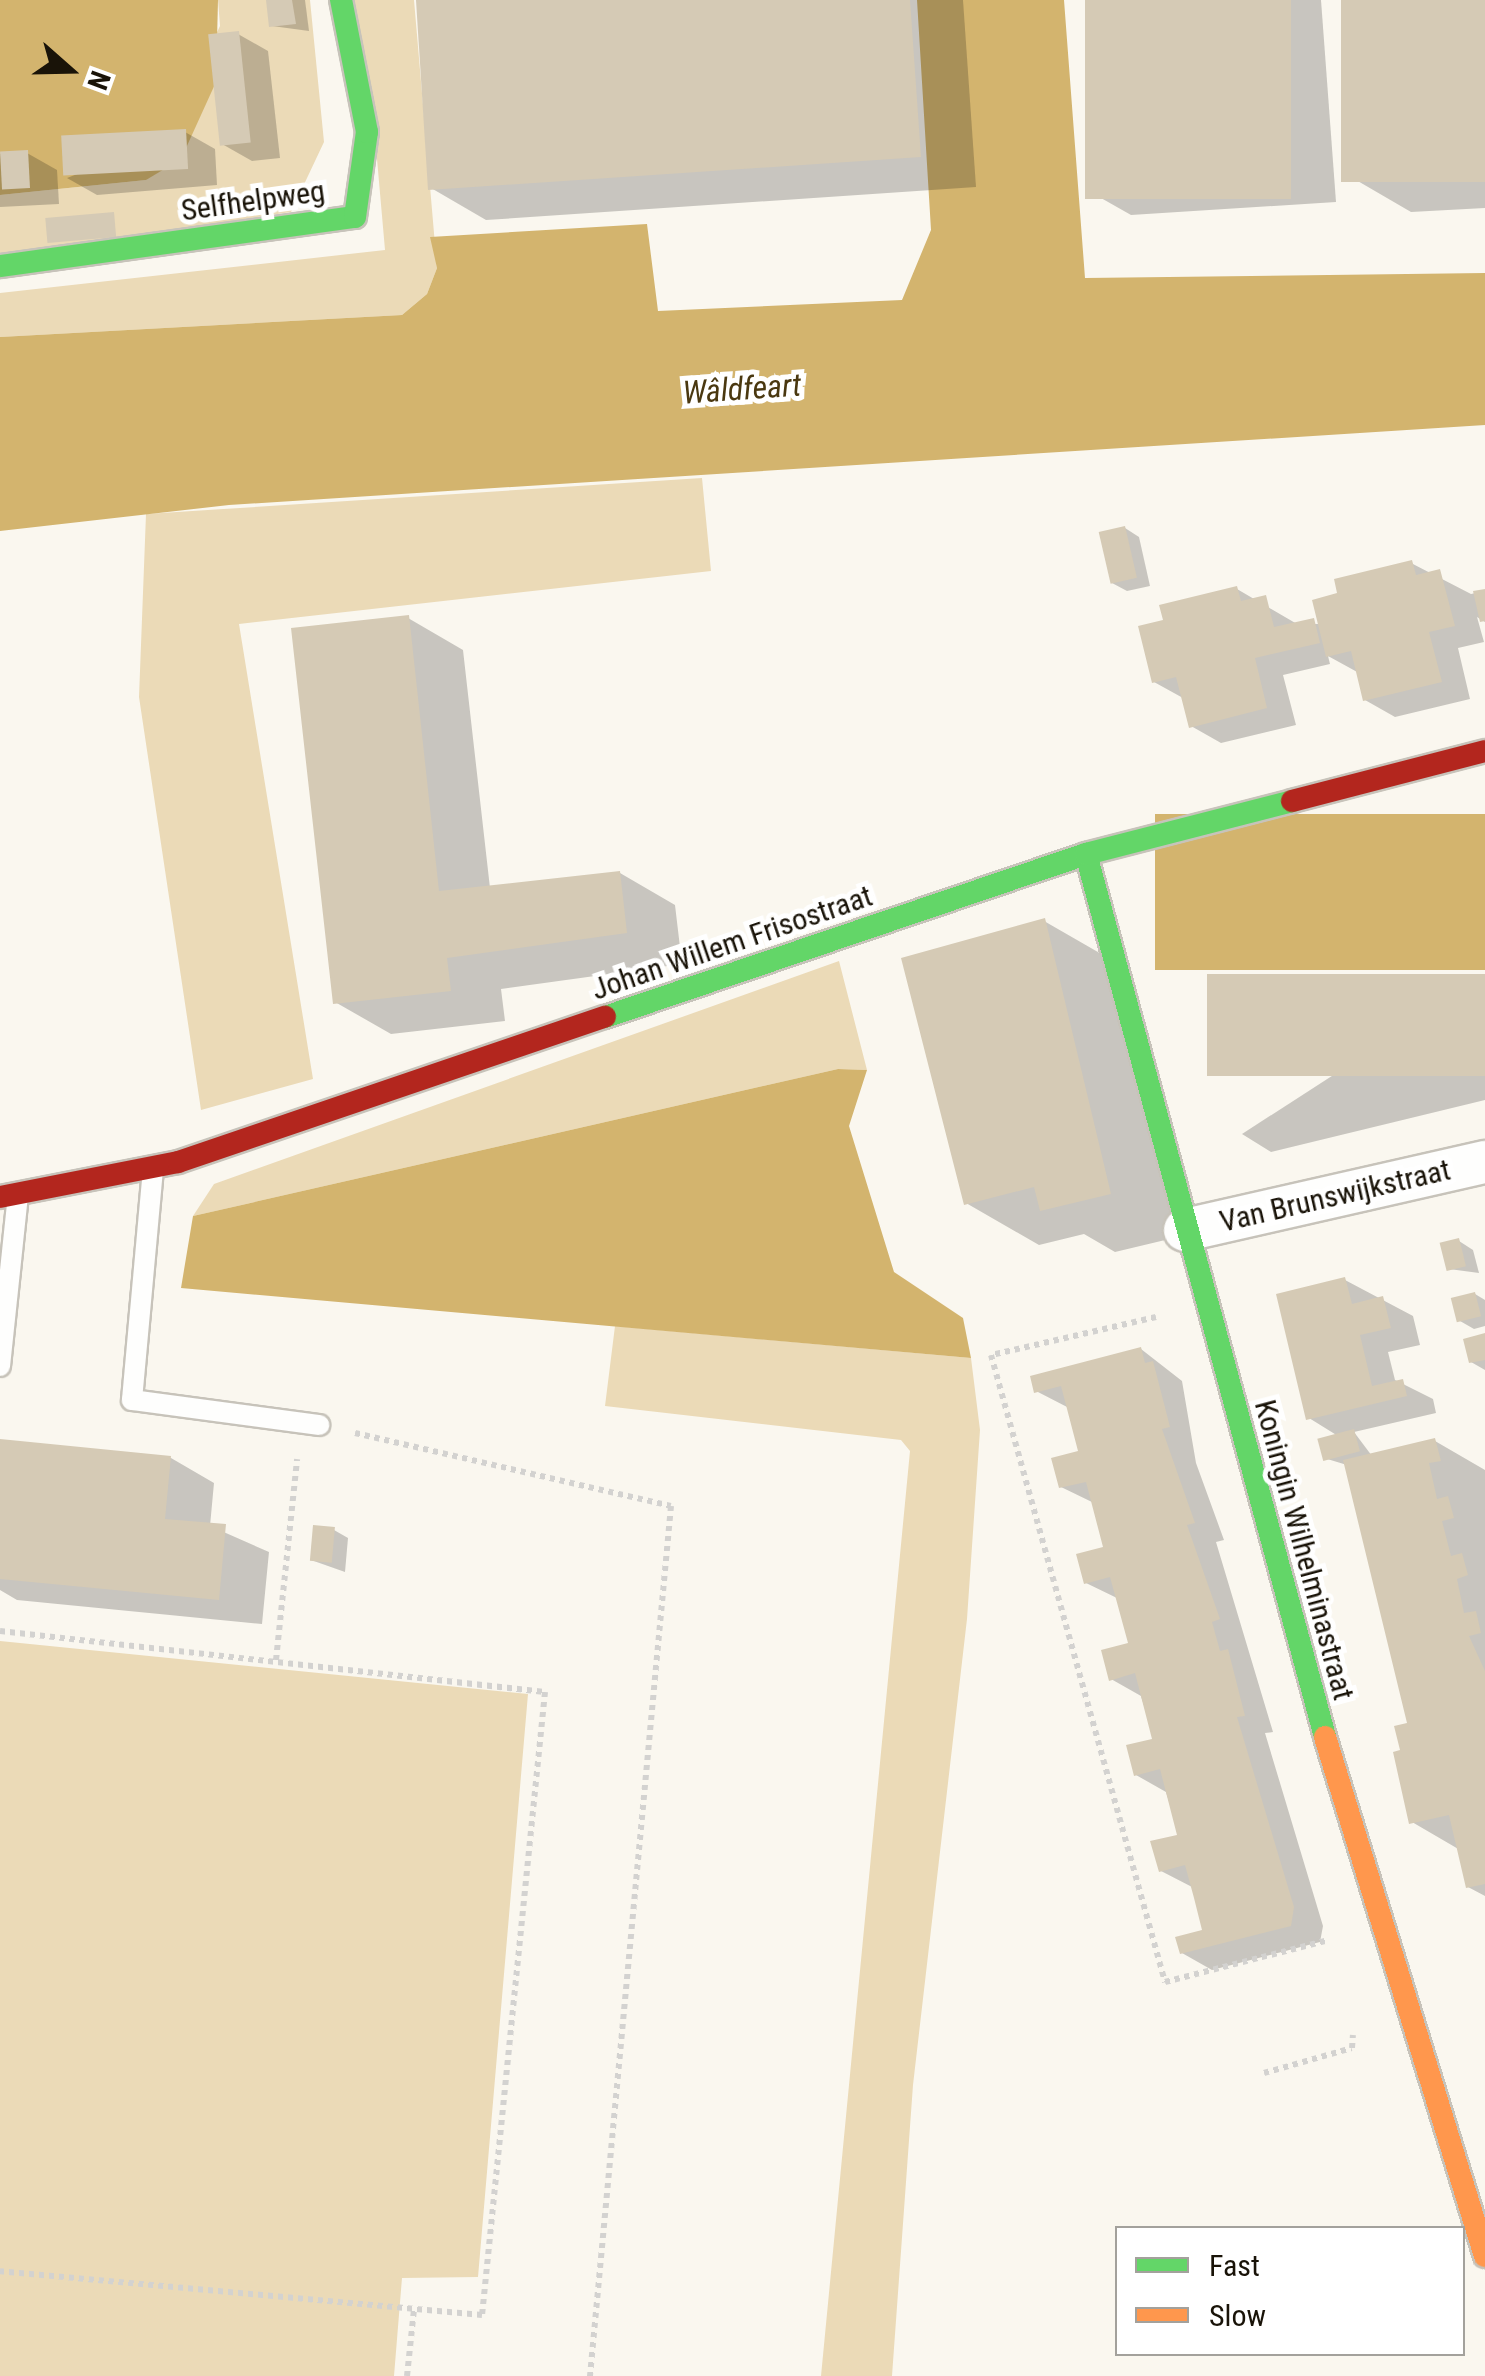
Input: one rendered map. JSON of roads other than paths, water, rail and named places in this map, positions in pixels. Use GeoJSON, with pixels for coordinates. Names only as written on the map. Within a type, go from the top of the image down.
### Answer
{"type":"FeatureCollection","features":[{"type":"Feature","properties":{"kind":"street","name":"Selfhelpweg"},"geometry":{"type":"LineString","coordinates":[[0,266],[355,217],[367,132],[341,0]]}},
{"type":"Feature","properties":{"kind":"street","name":"Johan Willem Frisostraat"},"geometry":{"type":"LineString","coordinates":[[9,1196],[154,1167],[1086,854],[1485,751]]}},
{"type":"Feature","properties":{"kind":"street","name":"Koningin Wilhelminastraat"},"geometry":{"type":"LineString","coordinates":[[1086,854],[1377,1927],[1485,2256]]}},
{"type":"Feature","properties":{"kind":"street","name":"Van Brunswijkstraat"},"geometry":{"type":"LineString","coordinates":[[1185,1230],[1485,1162]]}},
{"type":"Feature","properties":{"kind":"lane"},"geometry":{"type":"LineString","coordinates":[[154,1167],[132,1400],[310,1424]]}},
{"type":"Feature","properties":{"kind":"lane"},"geometry":{"type":"LineString","coordinates":[[0,1366],[9,1196]]}},
{"type":"Feature","properties":{"kind":"water"},"geometry":{"type":"Polygon","coordinates":[[[0,0],[218,0],[216,82],[181,159],[146,180],[0,195],[0,0]]]}},
{"type":"Feature","properties":{"kind":"water","name":"Wâldfeart"},"geometry":{"type":"Polygon","coordinates":[[[917,0],[1064,0],[1085,278],[1485,273],[1485,425],[229,505],[0,531],[0,337],[402,315],[427,294],[437,268],[430,237],[647,224],[658,311],[902,300],[931,230],[917,0]]]}},
{"type":"Feature","properties":{"kind":"water"},"geometry":{"type":"Polygon","coordinates":[[[1155,814],[1485,814],[1485,970],[1155,970],[1155,814]]]}},
{"type":"Feature","properties":{"kind":"water"},"geometry":{"type":"Polygon","coordinates":[[[838,1069],[867,1070],[849,1126],[894,1272],[963,1318],[971,1358],[181,1288],[193,1216],[838,1069]]]}}]}
